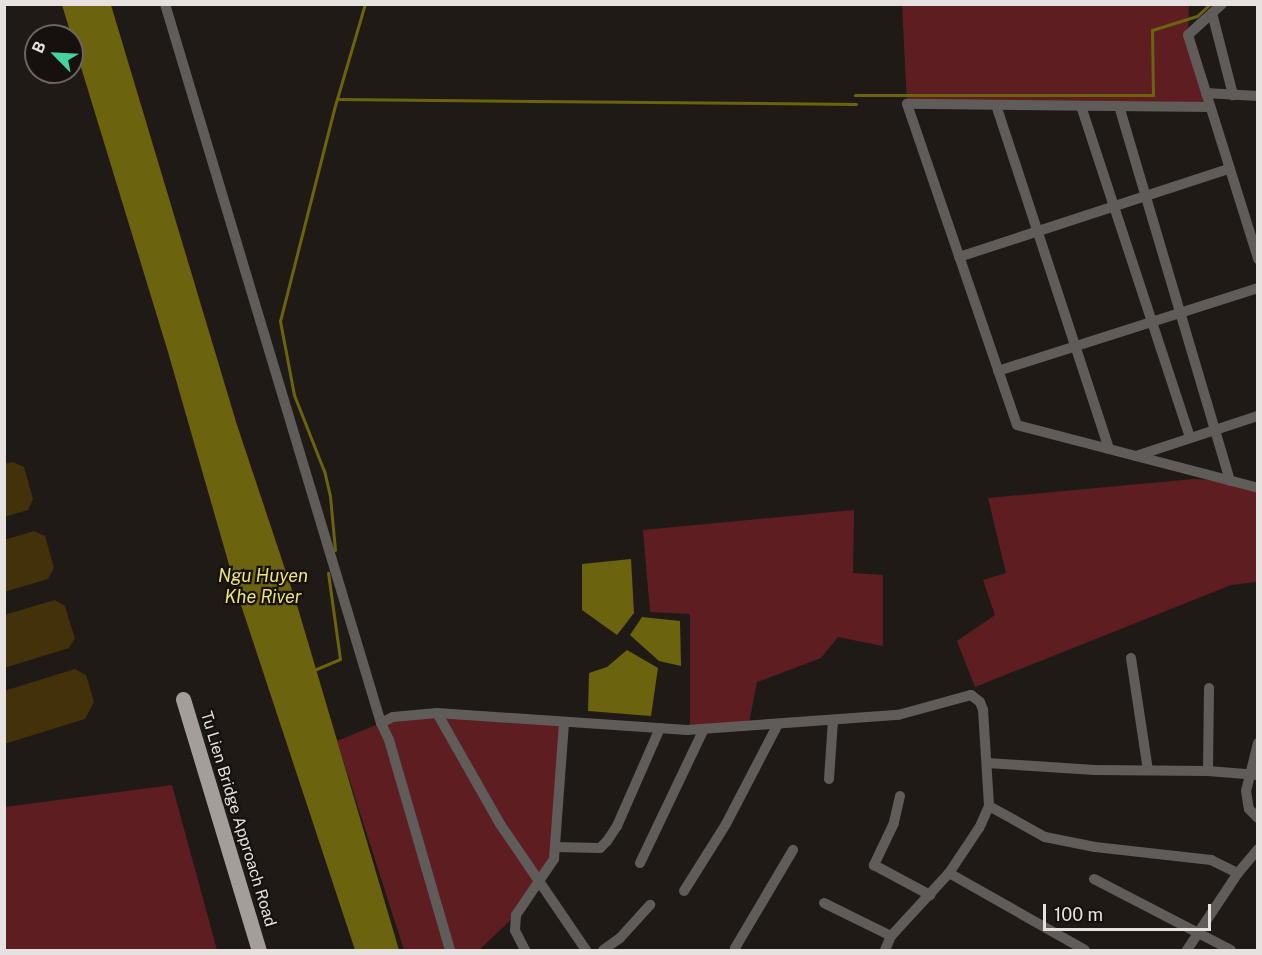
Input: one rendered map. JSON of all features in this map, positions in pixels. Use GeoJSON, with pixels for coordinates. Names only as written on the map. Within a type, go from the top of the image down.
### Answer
{"type":"FeatureCollection","features":[{"type":"Feature","properties":{"kind":"main road","name":"Tu Lien Bridge Approach Road"},"geometry":{"type":"LineString","coordinates":[[183,699],[259,951]]}},
{"type":"Feature","properties":{"kind":"street"},"geometry":{"type":"LineString","coordinates":[[165,4],[381,723],[400,778],[450,951]]}},
{"type":"Feature","properties":{"kind":"street"},"geometry":{"type":"LineString","coordinates":[[1222,4],[1188,35],[1257,260]]}},
{"type":"Feature","properties":{"kind":"street"},"geometry":{"type":"LineString","coordinates":[[1212,13],[1233,95]]}},
{"type":"Feature","properties":{"kind":"street"},"geometry":{"type":"LineString","coordinates":[[1206,93],[1257,96]]}},
{"type":"Feature","properties":{"kind":"street"},"geometry":{"type":"LineString","coordinates":[[1210,107],[907,104],[1017,425],[1257,488]]}},
{"type":"Feature","properties":{"kind":"street"},"geometry":{"type":"LineString","coordinates":[[996,105],[1109,449]]}},
{"type":"Feature","properties":{"kind":"street"},"geometry":{"type":"LineString","coordinates":[[1081,105],[1190,438]]}},
{"type":"Feature","properties":{"kind":"street"},"geometry":{"type":"LineString","coordinates":[[1119,106],[1230,481]]}},
{"type":"Feature","properties":{"kind":"street"},"geometry":{"type":"LineString","coordinates":[[959,257],[1229,169]]}},
{"type":"Feature","properties":{"kind":"street"},"geometry":{"type":"LineString","coordinates":[[998,371],[1257,288]]}},
{"type":"Feature","properties":{"kind":"street"},"geometry":{"type":"LineString","coordinates":[[1136,456],[1257,416]]}},
{"type":"Feature","properties":{"kind":"street"},"geometry":{"type":"LineString","coordinates":[[1131,658],[1148,770]]}},
{"type":"Feature","properties":{"kind":"street"},"geometry":{"type":"LineString","coordinates":[[1208,771],[1209,688]]}},
{"type":"Feature","properties":{"kind":"street"},"geometry":{"type":"LineString","coordinates":[[381,723],[393,717],[437,713],[704,729],[898,716],[970,695],[976,697],[983,710],[989,806],[979,828],[949,873],[891,936],[885,951]]}},
{"type":"Feature","properties":{"kind":"street"},"geometry":{"type":"LineString","coordinates":[[437,713],[500,824],[586,951]]}},
{"type":"Feature","properties":{"kind":"street"},"geometry":{"type":"LineString","coordinates":[[829,778],[833,721]]}},
{"type":"Feature","properties":{"kind":"street"},"geometry":{"type":"LineString","coordinates":[[525,951],[515,930],[516,915],[554,860],[564,722]]}},
{"type":"Feature","properties":{"kind":"street"},"geometry":{"type":"LineString","coordinates":[[684,891],[726,824],[778,724]]}},
{"type":"Feature","properties":{"kind":"street"},"geometry":{"type":"LineString","coordinates":[[555,847],[600,848],[607,841],[617,826],[660,728]]}},
{"type":"Feature","properties":{"kind":"street"},"geometry":{"type":"LineString","coordinates":[[640,863],[704,729]]}},
{"type":"Feature","properties":{"kind":"street"},"geometry":{"type":"LineString","coordinates":[[1257,743],[1253,774],[1246,791],[1249,809],[1257,818]]}},
{"type":"Feature","properties":{"kind":"street"},"geometry":{"type":"LineString","coordinates":[[987,763],[1095,770],[1208,771],[1253,774]]}},
{"type":"Feature","properties":{"kind":"street"},"geometry":{"type":"LineString","coordinates":[[900,796],[894,823],[874,865],[930,895]]}},
{"type":"Feature","properties":{"kind":"street"},"geometry":{"type":"LineString","coordinates":[[989,806],[1045,837],[1095,847],[1211,860],[1238,873]]}},
{"type":"Feature","properties":{"kind":"street"},"geometry":{"type":"LineString","coordinates":[[1187,951],[1238,873],[1257,849]]}},
{"type":"Feature","properties":{"kind":"street"},"geometry":{"type":"LineString","coordinates":[[736,951],[735,948],[793,850]]}},
{"type":"Feature","properties":{"kind":"street"},"geometry":{"type":"LineString","coordinates":[[949,873],[1085,951]]}},
{"type":"Feature","properties":{"kind":"street"},"geometry":{"type":"LineString","coordinates":[[1094,879],[1232,951]]}},
{"type":"Feature","properties":{"kind":"street"},"geometry":{"type":"LineString","coordinates":[[824,903],[891,936]]}},
{"type":"Feature","properties":{"kind":"street"},"geometry":{"type":"LineString","coordinates":[[603,951],[620,938],[650,905]]}},
{"type":"Feature","properties":{"kind":"shaded area"},"geometry":{"type":"Polygon","coordinates":[[[902,5],[1189,5],[1188,35],[1210,107],[907,104],[902,5]]]}},
{"type":"Feature","properties":{"kind":"shaded area"},"geometry":{"type":"Polygon","coordinates":[[[1194,479],[1230,481],[1257,488],[1257,582],[1231,585],[975,687],[957,641],[995,615],[983,580],[1006,573],[988,498],[1194,479]]]}},
{"type":"Feature","properties":{"kind":"shaded area"},"geometry":{"type":"Polygon","coordinates":[[[854,510],[853,573],[883,575],[883,646],[838,637],[821,658],[757,682],[749,723],[690,727],[690,614],[650,612],[643,530],[854,510]]]}},
{"type":"Feature","properties":{"kind":"shaded area"},"geometry":{"type":"Polygon","coordinates":[[[437,713],[564,722],[555,847],[516,915],[479,950],[404,950],[337,741],[381,723],[437,713]]]}},
{"type":"Feature","properties":{"kind":"shaded area"},"geometry":{"type":"Polygon","coordinates":[[[172,785],[217,950],[5,950],[5,807],[172,785]]]}},
{"type":"Feature","properties":{"kind":"water","name":"Ngu Huyen Khe River"},"geometry":{"type":"Polygon","coordinates":[[[62,5],[111,5],[237,425],[297,605],[399,950],[355,950],[238,596],[168,352],[84,77],[84,24],[68,24],[62,5]]]}},
{"type":"Feature","properties":{"kind":"water"},"geometry":{"type":"Polygon","coordinates":[[[631,559],[634,613],[617,635],[582,610],[582,564],[631,559]]]}},
{"type":"Feature","properties":{"kind":"water"},"geometry":{"type":"Polygon","coordinates":[[[642,617],[680,621],[681,666],[659,661],[630,635],[642,617]]]}},
{"type":"Feature","properties":{"kind":"water"},"geometry":{"type":"Polygon","coordinates":[[[627,650],[658,668],[651,716],[588,711],[589,673],[607,667],[627,650]]]}},
{"type":"Feature","properties":{"kind":"building"},"geometry":{"type":"Polygon","coordinates":[[[13,462],[24,467],[33,499],[28,510],[4,517],[4,464],[13,462]]]}},
{"type":"Feature","properties":{"kind":"building"},"geometry":{"type":"Polygon","coordinates":[[[34,531],[45,536],[54,568],[48,579],[4,592],[4,540],[34,531]]]}},
{"type":"Feature","properties":{"kind":"building"},"geometry":{"type":"Polygon","coordinates":[[[55,600],[65,606],[75,638],[69,648],[4,668],[4,615],[55,600]]]}},
{"type":"Feature","properties":{"kind":"building"},"geometry":{"type":"Polygon","coordinates":[[[75,669],[86,675],[94,702],[85,719],[4,744],[4,691],[75,669]]]}},
{"type":"Feature","properties":{"kind":"waterway"},"geometry":{"type":"LineString","coordinates":[[335,550],[330,496],[324,471],[294,395],[280,321],[334,109],[365,4]]}},
{"type":"Feature","properties":{"kind":"waterway"},"geometry":{"type":"LineString","coordinates":[[855,95],[1153,95],[1152,30],[1197,16],[1210,4]]}},
{"type":"Feature","properties":{"kind":"waterway"},"geometry":{"type":"LineString","coordinates":[[337,99],[856,104]]}},
{"type":"Feature","properties":{"kind":"waterway"},"geometry":{"type":"LineString","coordinates":[[314,670],[340,659],[328,573]]}}]}
